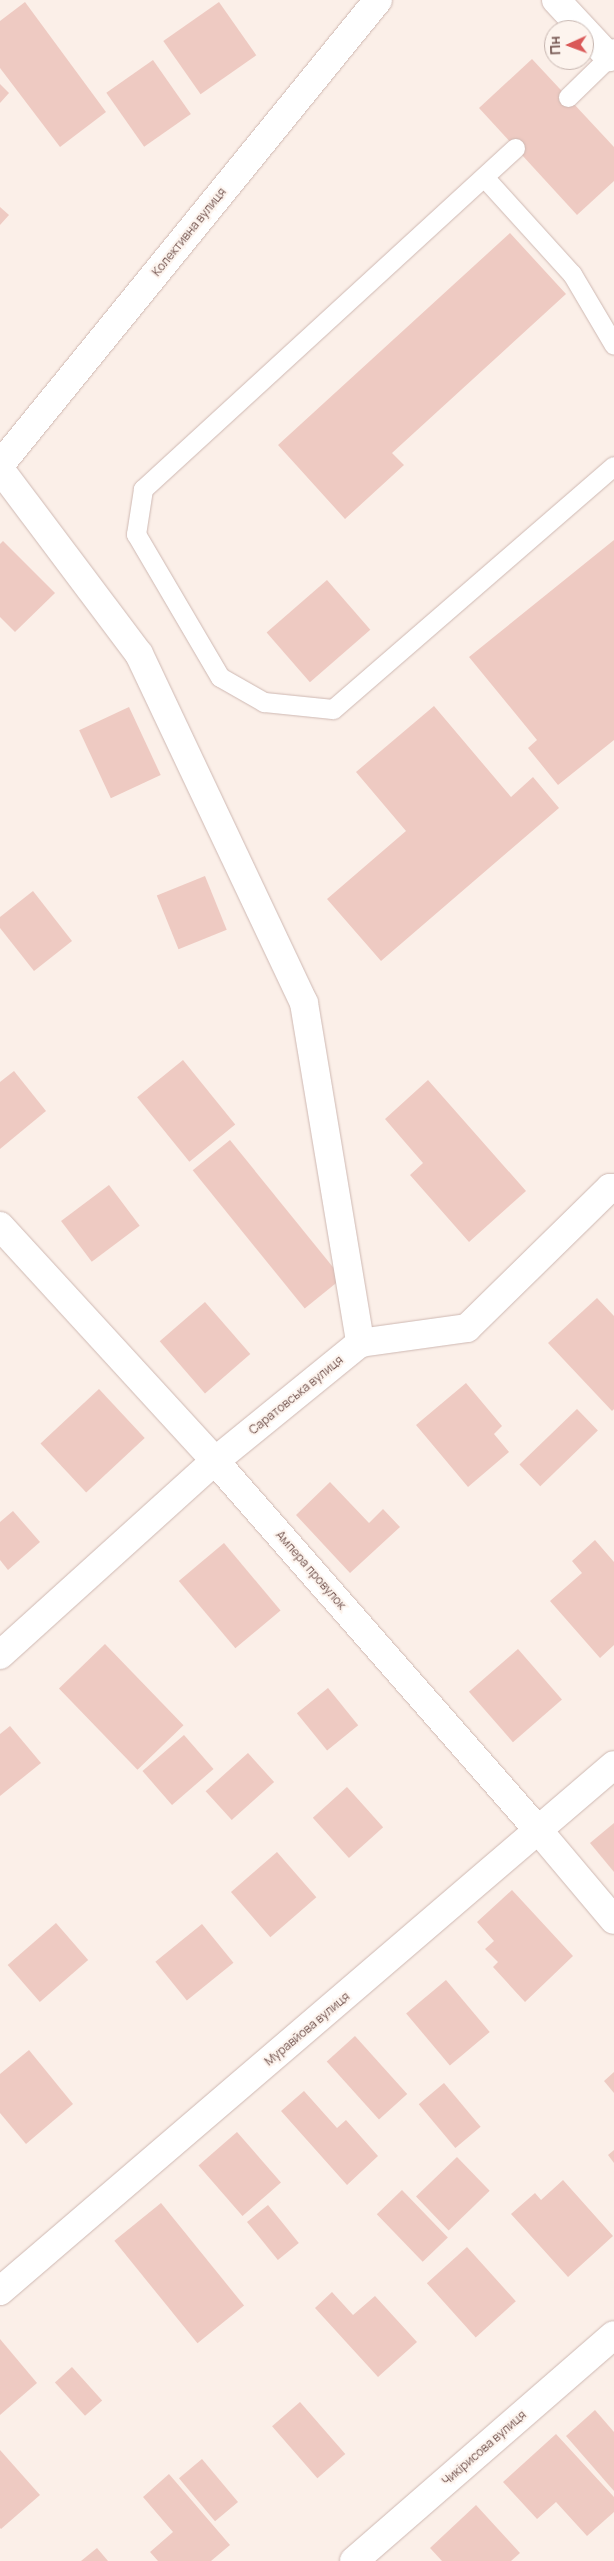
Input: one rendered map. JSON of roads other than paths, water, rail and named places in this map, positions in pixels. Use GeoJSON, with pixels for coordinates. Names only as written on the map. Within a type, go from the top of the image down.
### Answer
{"type":"FeatureCollection","features":[{"type":"Feature","properties":{"kind":"street","name":"Колективна вулиця"},"geometry":{"type":"LineString","coordinates":[[0,465],[378,0]]}},
{"type":"Feature","properties":{"kind":"street"},"geometry":{"type":"LineString","coordinates":[[556,0],[612,55]]}},
{"type":"Feature","properties":{"kind":"street"},"geometry":{"type":"LineString","coordinates":[[0,469],[138,654],[304,1003],[360,1343],[467,1328],[610,1188],[614,1188]]}},
{"type":"Feature","properties":{"kind":"street","name":"Ампера провулок"},"geometry":{"type":"LineString","coordinates":[[0,1226],[215,1461],[540,1830],[614,1920]]}},
{"type":"Feature","properties":{"kind":"street","name":"Саратовська вулиця"},"geometry":{"type":"LineString","coordinates":[[0,1655],[215,1461],[360,1343]]}},
{"type":"Feature","properties":{"kind":"street","name":"Муравйова вулиця"},"geometry":{"type":"LineString","coordinates":[[0,2291],[614,1765]]}},
{"type":"Feature","properties":{"kind":"street","name":"Чикірисова вулиця"},"geometry":{"type":"LineString","coordinates":[[354,2561],[614,2335]]}},
{"type":"Feature","properties":{"kind":"lane"},"geometry":{"type":"LineString","coordinates":[[568,97],[612,55]]}},
{"type":"Feature","properties":{"kind":"lane"},"geometry":{"type":"LineString","coordinates":[[515,148],[143,489],[136,534],[220,678],[264,702],[332,709],[614,466]]}},
{"type":"Feature","properties":{"kind":"lane"},"geometry":{"type":"LineString","coordinates":[[484,177],[572,274],[614,345]]}}]}
